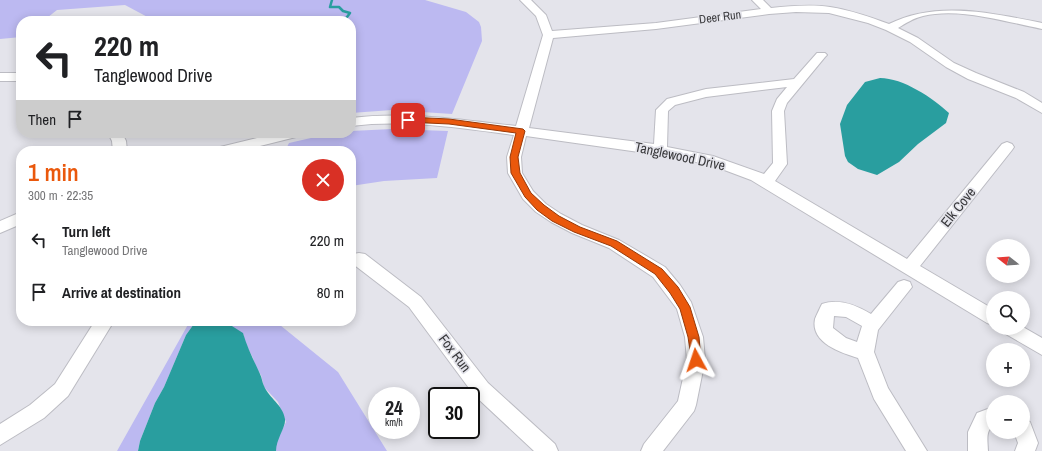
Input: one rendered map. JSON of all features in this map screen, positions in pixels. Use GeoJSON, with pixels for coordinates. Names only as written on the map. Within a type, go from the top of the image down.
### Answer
{"type":"FeatureCollection","features":[{"type":"Feature","properties":{"kind":"street"},"geometry":{"type":"LineString","coordinates":[[525,0],[541,15],[548,34],[514,157],[515,173],[528,195],[540,208],[577,229],[614,244],[659,272],[674,290],[685,307],[694,337],[696,360],[687,405],[652,451]]}},
{"type":"Feature","properties":{"kind":"street"},"geometry":{"type":"LineString","coordinates":[[757,0],[769,11]]}},
{"type":"Feature","properties":{"kind":"street","name":"Deer Run"},"geometry":{"type":"LineString","coordinates":[[548,34],[656,26],[769,11],[796,9],[829,10],[872,21],[890,28],[914,40],[956,68],[1020,95],[1042,109]]}},
{"type":"Feature","properties":{"kind":"street"},"geometry":{"type":"LineString","coordinates":[[890,28],[906,17],[927,11],[949,11],[1042,26]]}},
{"type":"Feature","properties":{"kind":"street"},"geometry":{"type":"LineString","coordinates":[[766,182],[780,164],[778,111],[782,102],[797,82],[821,55]]}},
{"type":"Feature","properties":{"kind":"street"},"geometry":{"type":"LineString","coordinates":[[0,76],[16,77]]}},
{"type":"Feature","properties":{"kind":"street"},"geometry":{"type":"LineString","coordinates":[[660,150],[662,110],[671,102],[706,94],[797,82]]}},
{"type":"Feature","properties":{"kind":"street"},"geometry":{"type":"LineString","coordinates":[[758,88],[782,102]]}},
{"type":"Feature","properties":{"kind":"street","name":"Tanglewood Drive"},"geometry":{"type":"LineString","coordinates":[[356,121],[423,120],[521,131],[660,150],[713,161],[756,176],[986,314]]}},
{"type":"Feature","properties":{"kind":"street"},"geometry":{"type":"LineString","coordinates":[[242,146],[274,138]]}},
{"type":"Feature","properties":{"kind":"street","name":"Elk Cove"},"geometry":{"type":"LineString","coordinates":[[909,268],[1006,147]]}},
{"type":"Feature","properties":{"kind":"street"},"geometry":{"type":"LineString","coordinates":[[0,227],[16,220]]}},
{"type":"Feature","properties":{"kind":"street","name":"Fox Run"},"geometry":{"type":"LineString","coordinates":[[359,259],[415,302],[481,388],[548,451]]}},
{"type":"Feature","properties":{"kind":"street"},"geometry":{"type":"LineString","coordinates":[[904,287],[873,324],[868,334],[866,352],[881,393],[917,451]]}},
{"type":"Feature","properties":{"kind":"street"},"geometry":{"type":"LineString","coordinates":[[866,352],[836,342],[828,334],[824,325],[824,315],[828,309],[838,307],[854,312],[873,324]]}},
{"type":"Feature","properties":{"kind":"street"},"geometry":{"type":"LineString","coordinates":[[0,435],[22,422],[51,400],[68,384],[101,326]]}},
{"type":"Feature","properties":{"kind":"street"},"geometry":{"type":"LineString","coordinates":[[1022,335],[1042,347]]}},
{"type":"Feature","properties":{"kind":"street"},"geometry":{"type":"LineString","coordinates":[[978,451],[978,432],[984,420],[986,419]]}},
{"type":"Feature","properties":{"kind":"street"},"geometry":{"type":"LineString","coordinates":[[1025,451],[1028,443],[1027,439]]}},
{"type":"Feature","properties":{"kind":"shaded area"},"geometry":{"type":"Polygon","coordinates":[[[0,0],[425,0],[466,12],[479,22],[482,41],[452,114],[392,110],[356,113],[356,16],[146,16],[125,5],[57,10],[49,16],[16,16],[16,37],[0,39],[0,0]]]}},
{"type":"Feature","properties":{"kind":"shaded area"},"geometry":{"type":"Polygon","coordinates":[[[880,78],[898,81],[908,85],[935,101],[949,113],[946,123],[918,144],[899,162],[877,175],[858,169],[848,162],[845,156],[840,124],[847,105],[865,82],[880,78]]]}},
{"type":"Feature","properties":{"kind":"shaded area"},"geometry":{"type":"Polygon","coordinates":[[[392,129],[448,131],[437,178],[384,181],[356,185],[356,146],[288,146],[289,143],[311,138],[356,138],[356,131],[392,129]]]}},
{"type":"Feature","properties":{"kind":"shaded area"},"geometry":{"type":"Polygon","coordinates":[[[187,326],[192,326],[186,335],[164,387],[155,403],[140,441],[138,451],[117,451],[187,326]]]}},
{"type":"Feature","properties":{"kind":"shaded area"},"geometry":{"type":"Polygon","coordinates":[[[192,326],[232,326],[243,333],[266,390],[284,414],[285,422],[276,451],[138,451],[140,441],[155,403],[164,387],[186,335],[192,326]]]}},
{"type":"Feature","properties":{"kind":"shaded area"},"geometry":{"type":"Polygon","coordinates":[[[231,326],[281,326],[338,372],[368,420],[368,439],[380,439],[387,451],[276,451],[276,442],[286,422],[278,402],[264,387],[261,375],[255,366],[253,358],[244,341],[244,335],[231,326]]]}},
{"type":"Feature","properties":{"kind":"waterway"},"geometry":{"type":"LineString","coordinates":[[332,0],[330,7],[339,7],[343,11],[350,13],[348,16]]}},
{"type":"Feature","properties":{"kind":"route"},"geometry":{"type":"LineString","coordinates":[[408,120],[449,122],[521,131],[514,157],[515,173],[528,195],[540,208],[556,218],[577,229],[614,244],[634,255],[659,272],[674,290],[685,307],[694,337],[696,360]]}}]}
